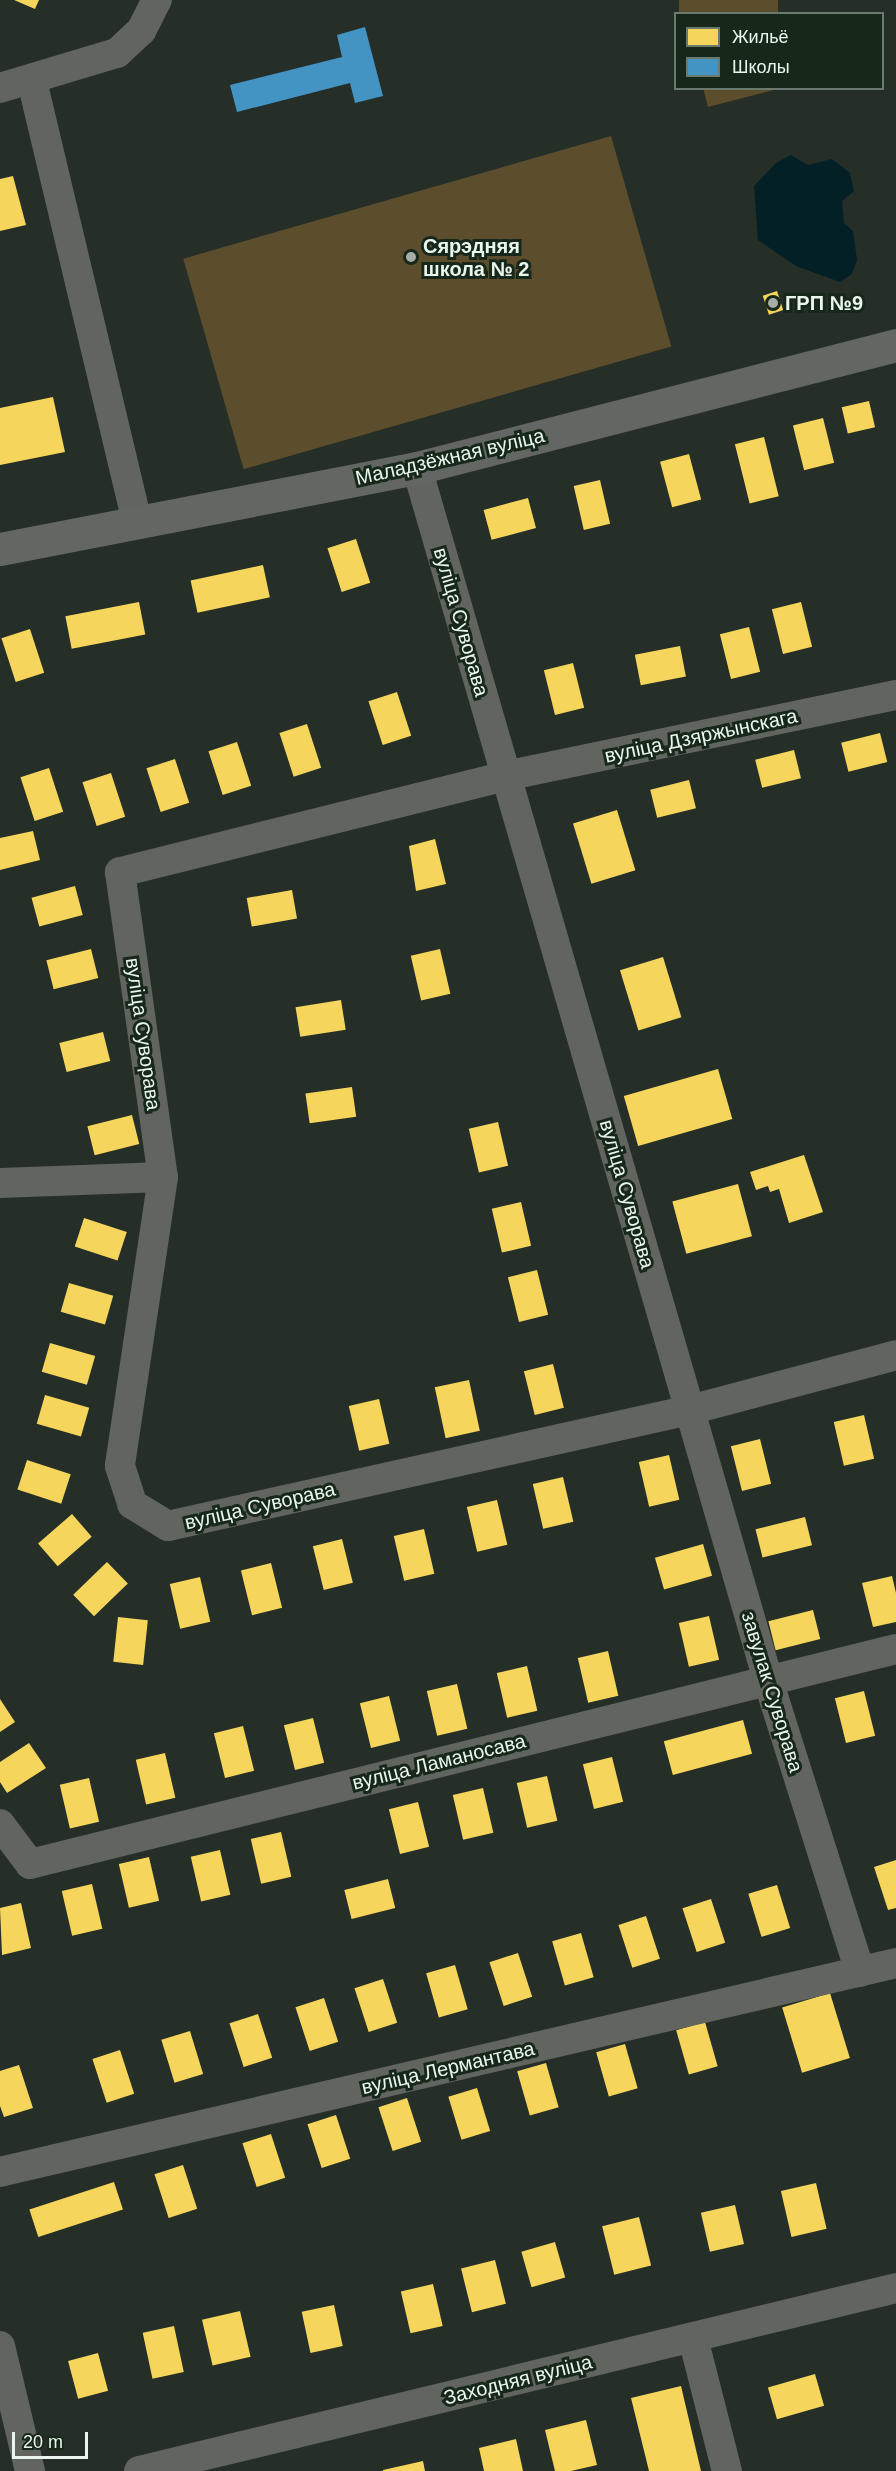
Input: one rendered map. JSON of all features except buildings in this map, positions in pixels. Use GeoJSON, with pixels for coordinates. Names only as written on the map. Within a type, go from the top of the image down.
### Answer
{"type":"FeatureCollection","features":[{"type":"Feature","properties":{"kind":"street"},"geometry":{"type":"LineString","coordinates":[[0,88],[32,81],[117,53],[141,31],[157,0]]}},
{"type":"Feature","properties":{"kind":"street"},"geometry":{"type":"LineString","coordinates":[[32,81],[137,522]]}},
{"type":"Feature","properties":{"kind":"street","name":"Маладзёжная вуліца"},"geometry":{"type":"LineString","coordinates":[[0,549],[417,468],[896,345]]}},
{"type":"Feature","properties":{"kind":"street","name":"вуліца Суворава"},"geometry":{"type":"LineString","coordinates":[[417,468],[690,1410],[168,1526],[132,1504],[120,1466],[163,1177],[120,873],[506,776]]}},
{"type":"Feature","properties":{"kind":"street","name":"вуліца Дзяржынскага"},"geometry":{"type":"LineString","coordinates":[[506,776],[896,695]]}},
{"type":"Feature","properties":{"kind":"street"},"geometry":{"type":"LineString","coordinates":[[0,1183],[163,1177]]}},
{"type":"Feature","properties":{"kind":"street"},"geometry":{"type":"LineString","coordinates":[[690,1410],[896,1355]]}},
{"type":"Feature","properties":{"kind":"street","name":"завулак Суворава"},"geometry":{"type":"LineString","coordinates":[[690,1410],[768,1680],[860,1972]]}},
{"type":"Feature","properties":{"kind":"street","name":"вуліца Ламаносава"},"geometry":{"type":"LineString","coordinates":[[0,1824],[30,1863],[896,1649]]}},
{"type":"Feature","properties":{"kind":"street","name":"вуліца Лермантава"},"geometry":{"type":"LineString","coordinates":[[0,2172],[896,1963]]}},
{"type":"Feature","properties":{"kind":"street","name":"Заходняя вуліца"},"geometry":{"type":"LineString","coordinates":[[140,2471],[896,2288]]}},
{"type":"Feature","properties":{"kind":"street"},"geometry":{"type":"LineString","coordinates":[[693,2338],[727,2471]]}},
{"type":"Feature","properties":{"kind":"street"},"geometry":{"type":"LineString","coordinates":[[0,2346],[30,2471]]}},
{"type":"Feature","properties":{"kind":"shaded area"},"geometry":{"type":"Polygon","coordinates":[[[679,0],[778,0],[778,12],[679,12],[679,0]]]}},
{"type":"Feature","properties":{"kind":"shaded area"},"geometry":{"type":"Polygon","coordinates":[[[704,90],[773,90],[708,107],[704,90]]]}},
{"type":"Feature","properties":{"kind":"shaded area"},"geometry":{"type":"Polygon","coordinates":[[[611,136],[671,347],[244,469],[183,259],[611,136]]]}},
{"type":"Feature","properties":{"kind":"water"},"geometry":{"type":"Polygon","coordinates":[[[791,155],[808,165],[832,159],[850,173],[854,191],[842,201],[844,223],[853,231],[857,260],[852,274],[840,282],[796,266],[758,240],[754,186],[776,163],[791,155]]]}},
{"type":"Feature","properties":{"kind":"place","name":"Сярэдняя школа № 2"},"geometry":{"type":"Point","coordinates":[411,257]}},
{"type":"Feature","properties":{"kind":"place","name":"ГРП №9"},"geometry":{"type":"Point","coordinates":[773,303]}}]}
